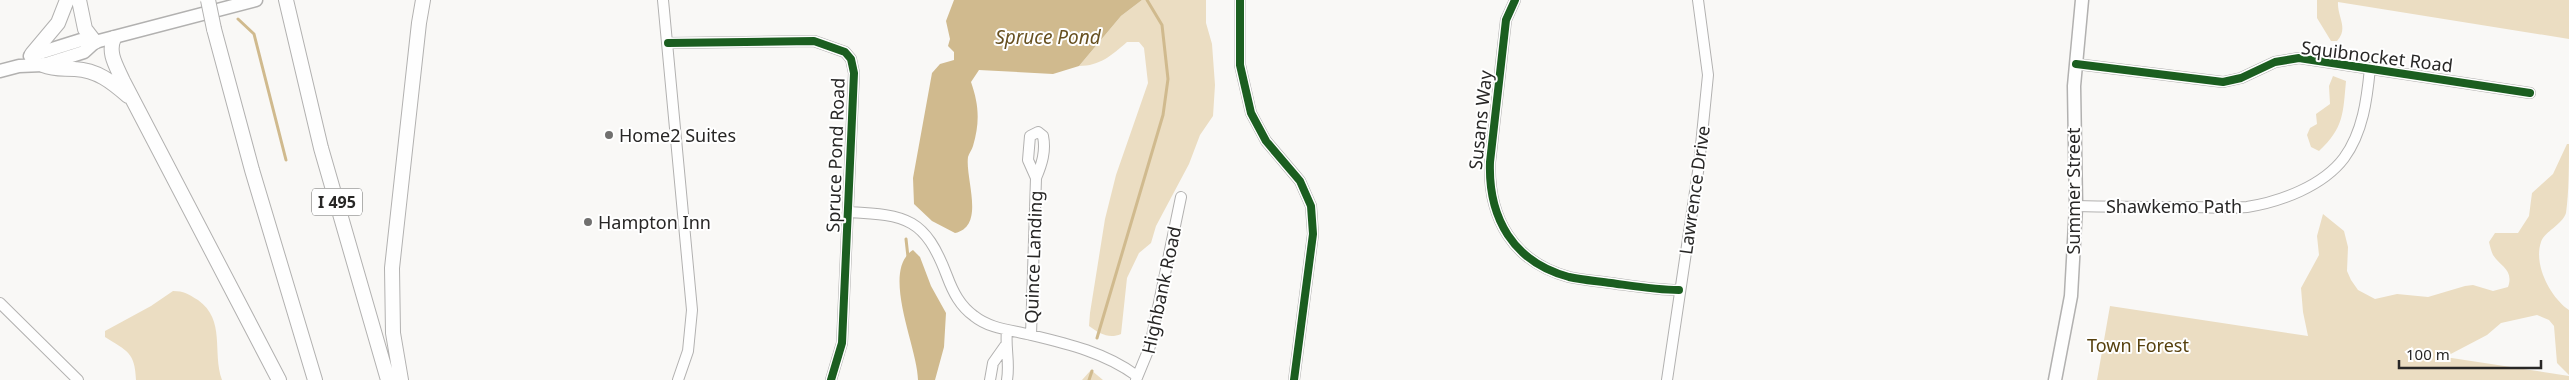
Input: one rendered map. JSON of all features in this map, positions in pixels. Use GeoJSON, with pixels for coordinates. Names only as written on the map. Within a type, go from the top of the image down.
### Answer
{"type":"FeatureCollection","features":[{"type":"Feature","properties":{"kind":"highway"},"geometry":{"type":"LineString","coordinates":[[32,54],[58,24],[67,0]]}},
{"type":"Feature","properties":{"kind":"highway"},"geometry":{"type":"LineString","coordinates":[[80,0],[85,29],[93,43]]}},
{"type":"Feature","properties":{"kind":"highway"},"geometry":{"type":"LineString","coordinates":[[208,0],[252,170],[316,380]]}},
{"type":"Feature","properties":{"kind":"highway","name":"I 495"},"geometry":{"type":"LineString","coordinates":[[286,0],[321,148],[388,380]]}},
{"type":"Feature","properties":{"kind":"highway"},"geometry":{"type":"LineString","coordinates":[[414,0],[419,23]]}},
{"type":"Feature","properties":{"kind":"highway"},"geometry":{"type":"LineString","coordinates":[[400,380],[393,333],[392,268],[423,0]]}},
{"type":"Feature","properties":{"kind":"highway"},"geometry":{"type":"LineString","coordinates":[[114,38],[111,44],[112,55],[134,102],[279,380]]}},
{"type":"Feature","properties":{"kind":"highway"},"geometry":{"type":"LineString","coordinates":[[44,65],[54,70],[74,69],[95,73],[108,79],[134,102]]}},
{"type":"Feature","properties":{"kind":"main road"},"geometry":{"type":"LineString","coordinates":[[19,66],[32,54],[82,40],[93,43],[256,0]]}},
{"type":"Feature","properties":{"kind":"main road","name":"Summer Street"},"geometry":{"type":"LineString","coordinates":[[2055,380],[2071,296],[2076,206],[2074,137],[2076,64],[2082,0]]}},
{"type":"Feature","properties":{"kind":"main road"},"geometry":{"type":"LineString","coordinates":[[0,71],[19,66],[44,65],[84,52],[93,43]]}},
{"type":"Feature","properties":{"kind":"street"},"geometry":{"type":"LineString","coordinates":[[663,0],[692,310],[688,351],[678,380]]}},
{"type":"Feature","properties":{"kind":"street"},"geometry":{"type":"LineString","coordinates":[[1240,0],[1240,65],[1251,112],[1266,141],[1300,181],[1311,206],[1313,234],[1294,380]]}},
{"type":"Feature","properties":{"kind":"street","name":"Susans Way"},"geometry":{"type":"LineString","coordinates":[[1515,0],[1506,20],[1490,162],[1490,182],[1498,219],[1505,233],[1531,258],[1569,277],[1655,290],[1679,290]]}},
{"type":"Feature","properties":{"kind":"street","name":"Lawrence Drive"},"geometry":{"type":"LineString","coordinates":[[1667,380],[1699,165],[1708,75],[1698,0]]}},
{"type":"Feature","properties":{"kind":"street","name":"Spruce Pond Road"},"geometry":{"type":"LineString","coordinates":[[668,43],[814,41],[840,49],[849,55],[854,73],[842,343],[831,380]]}},
{"type":"Feature","properties":{"kind":"street","name":"Squibnocket Road"},"geometry":{"type":"LineString","coordinates":[[2076,64],[2223,82],[2241,78],[2275,62],[2299,58],[2530,93]]}},
{"type":"Feature","properties":{"kind":"street","name":"Shawkemo Path"},"geometry":{"type":"LineString","coordinates":[[2076,206],[2247,207],[2277,199],[2311,186],[2344,159],[2355,139],[2367,98],[2370,68]]}},
{"type":"Feature","properties":{"kind":"street","name":"Quince Landing"},"geometry":{"type":"LineString","coordinates":[[1030,335],[1036,178]]}},
{"type":"Feature","properties":{"kind":"street","name":"Highbank Road"},"geometry":{"type":"LineString","coordinates":[[1137,378],[1150,346],[1181,197]]}},
{"type":"Feature","properties":{"kind":"street"},"geometry":{"type":"LineString","coordinates":[[848,212],[894,216],[921,230],[936,248],[952,290],[962,304],[980,320],[1007,330],[1108,357],[1137,378]]}},
{"type":"Feature","properties":{"kind":"street"},"geometry":{"type":"LineString","coordinates":[[0,303],[78,380]]}},
{"type":"Feature","properties":{"kind":"street"},"geometry":{"type":"LineString","coordinates":[[1007,330],[1005,346],[1009,358],[1007,380]]}},
{"type":"Feature","properties":{"kind":"street"},"geometry":{"type":"LineString","coordinates":[[990,380],[993,363],[1005,346]]}},
{"type":"Feature","properties":{"kind":"green space"},"geometry":{"type":"Polygon","coordinates":[[[1142,0],[1206,0],[1206,23],[1212,44],[1215,85],[1213,116],[1200,135],[1189,164],[1156,226],[1151,243],[1139,253],[1127,278],[1121,334],[1109,336],[1089,326],[1090,313],[1105,219],[1116,175],[1148,83],[1144,48],[1139,42],[1127,42],[1099,62],[1079,66],[1121,16],[1142,0]]]}},
{"type":"Feature","properties":{"kind":"green space"},"geometry":{"type":"Polygon","coordinates":[[[2317,0],[2569,0],[2569,39],[2338,2],[2342,32],[2337,41],[2331,41],[2317,18],[2317,0]]]}},
{"type":"Feature","properties":{"kind":"green space"},"geometry":{"type":"Polygon","coordinates":[[[2333,76],[2346,81],[2343,111],[2338,127],[2319,151],[2311,147],[2307,135],[2310,128],[2317,124],[2316,114],[2330,104],[2329,86],[2333,76]]]}},
{"type":"Feature","properties":{"kind":"green space","name":"Town Forest"},"geometry":{"type":"Polygon","coordinates":[[[2567,144],[2569,144],[2569,170],[2566,213],[2561,221],[2543,238],[2539,251],[2539,261],[2550,289],[2562,305],[2569,310],[2569,375],[2557,363],[2554,326],[2549,320],[2537,315],[2501,323],[2487,335],[2445,357],[2569,376],[2569,380],[2097,380],[2110,306],[2308,336],[2301,288],[2319,255],[2317,236],[2323,214],[2344,231],[2348,247],[2347,271],[2351,280],[2358,290],[2375,299],[2397,294],[2428,297],[2473,285],[2493,291],[2508,287],[2508,273],[2493,255],[2489,242],[2495,233],[2518,233],[2529,216],[2532,193],[2553,174],[2567,144]]]}},
{"type":"Feature","properties":{"kind":"green space"},"geometry":{"type":"Polygon","coordinates":[[[173,291],[186,293],[198,300],[207,308],[212,317],[217,337],[219,369],[222,380],[136,380],[132,358],[124,349],[105,337],[105,331],[151,306],[173,291]]]}},
{"type":"Feature","properties":{"kind":"green space"},"geometry":{"type":"Polygon","coordinates":[[[1091,370],[1103,380],[1082,380],[1091,370]]]}},
{"type":"Feature","properties":{"kind":"water","name":"Spruce Pond"},"geometry":{"type":"Polygon","coordinates":[[[954,0],[1142,0],[1121,16],[1079,66],[1053,74],[979,70],[971,82],[978,114],[973,147],[968,157],[972,212],[970,221],[964,229],[955,233],[932,221],[914,204],[913,178],[932,73],[940,64],[954,60],[954,52],[948,46],[950,39],[946,21],[954,0]]]}},
{"type":"Feature","properties":{"kind":"water"},"geometry":{"type":"Polygon","coordinates":[[[913,250],[920,257],[931,286],[946,313],[944,347],[935,380],[918,380],[903,311],[900,275],[904,260],[913,250]]]}},
{"type":"Feature","properties":{"kind":"waterway"},"geometry":{"type":"LineString","coordinates":[[1097,338],[1163,115],[1168,79],[1162,25],[1147,0]]}},
{"type":"Feature","properties":{"kind":"waterway"},"geometry":{"type":"LineString","coordinates":[[238,19],[254,34],[286,160]]}},
{"type":"Feature","properties":{"kind":"waterway"},"geometry":{"type":"LineString","coordinates":[[906,239],[908,257]]}},
{"type":"Feature","properties":{"kind":"waterway"},"geometry":{"type":"LineString","coordinates":[[1089,380],[1092,371]]}},
{"type":"Feature","properties":{"kind":"cycle path"},"geometry":{"type":"LineString","coordinates":[[1240,0],[1240,65],[1251,113],[1266,141],[1300,181],[1311,206],[1313,234],[1294,380]]}},
{"type":"Feature","properties":{"kind":"cycle path"},"geometry":{"type":"LineString","coordinates":[[1515,0],[1506,20],[1490,162],[1494,201],[1499,219],[1508,235],[1519,249],[1533,261],[1549,270],[1569,277],[1645,288],[1679,290]]}},
{"type":"Feature","properties":{"kind":"cycle path"},"geometry":{"type":"LineString","coordinates":[[668,43],[814,41],[845,52],[851,59],[854,73],[842,343],[831,380]]}},
{"type":"Feature","properties":{"kind":"cycle path"},"geometry":{"type":"LineString","coordinates":[[2076,64],[2223,82],[2241,78],[2275,62],[2299,58],[2530,93]]}},
{"type":"Feature","properties":{"kind":"place","name":"Home2 Suites"},"geometry":{"type":"Point","coordinates":[609,135]}},
{"type":"Feature","properties":{"kind":"place","name":"Hampton Inn"},"geometry":{"type":"Point","coordinates":[588,222]}}]}
